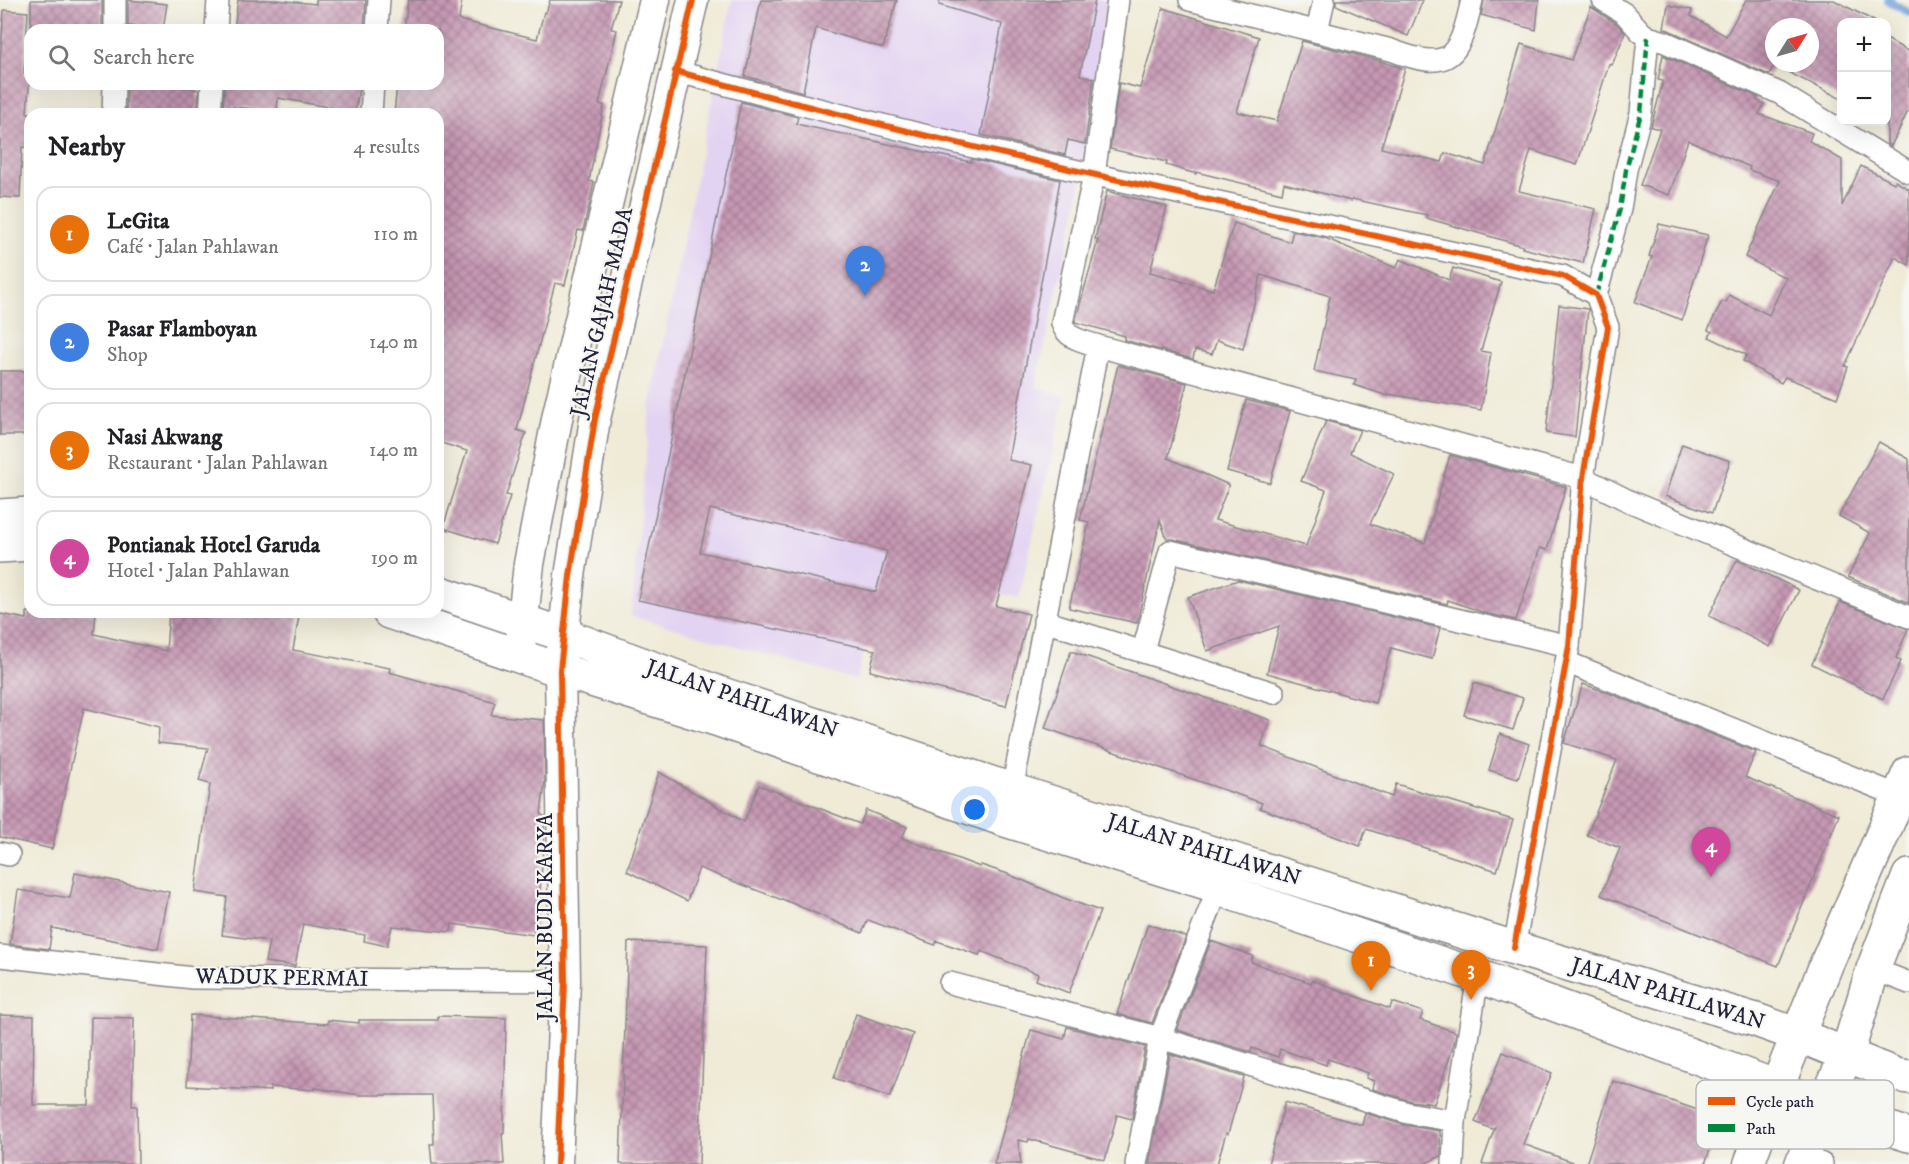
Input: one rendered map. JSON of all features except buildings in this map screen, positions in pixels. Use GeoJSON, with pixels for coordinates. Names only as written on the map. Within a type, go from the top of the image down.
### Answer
{"type":"FeatureCollection","features":[{"type":"Feature","properties":{"kind":"highway"},"geometry":{"type":"LineString","coordinates":[[0,516],[24,514]]}},
{"type":"Feature","properties":{"kind":"highway"},"geometry":{"type":"LineString","coordinates":[[0,546],[24,544]]}},
{"type":"Feature","properties":{"kind":"highway","name":"JALAN PAHLAWAN"},"geometry":{"type":"LineString","coordinates":[[444,594],[523,620],[722,694],[1011,790],[1514,948],[1756,1020],[1896,1075],[1909,1077]]}},
{"type":"Feature","properties":{"kind":"highway","name":"JALAN PAHLAWAN"},"geometry":{"type":"LineString","coordinates":[[407,618],[560,670],[717,719],[1002,819],[1218,888],[1478,976],[1758,1080]]}},
{"type":"Feature","properties":{"kind":"highway"},"geometry":{"type":"LineString","coordinates":[[1780,1080],[1826,965],[1904,785]]}},
{"type":"Feature","properties":{"kind":"highway"},"geometry":{"type":"LineString","coordinates":[[1835,1080],[1847,1054],[1873,969],[1909,876]]}},
{"type":"Feature","properties":{"kind":"highway","name":"JALAN PAHLAWAN"},"geometry":{"type":"LineString","coordinates":[[1894,1130],[1909,1135]]}},
{"type":"Feature","properties":{"kind":"street"},"geometry":{"type":"LineString","coordinates":[[114,24],[115,0]]}},
{"type":"Feature","properties":{"kind":"street"},"geometry":{"type":"LineString","coordinates":[[216,24],[218,0]]}},
{"type":"Feature","properties":{"kind":"street"},"geometry":{"type":"LineString","coordinates":[[378,24],[380,0]]}},
{"type":"Feature","properties":{"kind":"street","name":"JALAN GAJAH MADA"},"geometry":{"type":"LineString","coordinates":[[519,656],[529,564],[558,414],[655,0]]}},
{"type":"Feature","properties":{"kind":"street","name":"JALAN GAJAH MADA"},"geometry":{"type":"LineString","coordinates":[[560,670],[570,576],[595,420],[693,0]]}},
{"type":"Feature","properties":{"kind":"street"},"geometry":{"type":"LineString","coordinates":[[1118,0],[1094,175],[1062,323],[1068,335],[1098,346],[1583,478],[1631,502],[1909,617]]}},
{"type":"Feature","properties":{"kind":"street"},"geometry":{"type":"LineString","coordinates":[[1190,0],[1391,50],[1410,57],[1437,61],[1446,58],[1458,46],[1465,32],[1472,0]]}},
{"type":"Feature","properties":{"kind":"street"},"geometry":{"type":"LineString","coordinates":[[1317,31],[1324,0]]}},
{"type":"Feature","properties":{"kind":"street"},"geometry":{"type":"LineString","coordinates":[[1603,0],[1625,14],[1641,33],[1648,37],[1665,42],[1779,93],[1909,171]]}},
{"type":"Feature","properties":{"kind":"street"},"geometry":{"type":"LineString","coordinates":[[1514,948],[1567,654],[1583,478],[1608,327],[1596,295],[1620,209],[1626,170],[1641,113],[1648,37]]}},
{"type":"Feature","properties":{"kind":"street"},"geometry":{"type":"LineString","coordinates":[[675,71],[756,93],[1094,175],[1563,276],[1596,295]]}},
{"type":"Feature","properties":{"kind":"street"},"geometry":{"type":"LineString","coordinates":[[113,108],[114,90]]}},
{"type":"Feature","properties":{"kind":"street"},"geometry":{"type":"LineString","coordinates":[[210,108],[212,90]]}},
{"type":"Feature","properties":{"kind":"street"},"geometry":{"type":"LineString","coordinates":[[372,108],[373,90]]}},
{"type":"Feature","properties":{"kind":"street"},"geometry":{"type":"LineString","coordinates":[[1011,790],[1098,346]]}},
{"type":"Feature","properties":{"kind":"street"},"geometry":{"type":"LineString","coordinates":[[1143,651],[1170,552],[1567,654],[1904,785]]}},
{"type":"Feature","properties":{"kind":"street"},"geometry":{"type":"LineString","coordinates":[[1044,621],[1274,693]]}},
{"type":"Feature","properties":{"kind":"street","name":"JALAN BUDI KARYA"},"geometry":{"type":"LineString","coordinates":[[557,1164],[565,981],[560,670]]}},
{"type":"Feature","properties":{"kind":"street"},"geometry":{"type":"LineString","coordinates":[[1136,1164],[1160,1038],[1218,888]]}},
{"type":"Feature","properties":{"kind":"street","name":"WADUK PERMAI"},"geometry":{"type":"LineString","coordinates":[[0,956],[193,978],[565,981]]}},
{"type":"Feature","properties":{"kind":"street"},"geometry":{"type":"LineString","coordinates":[[1873,969],[1909,983]]}},
{"type":"Feature","properties":{"kind":"street"},"geometry":{"type":"LineString","coordinates":[[1453,1164],[1455,1121],[1478,976]]}},
{"type":"Feature","properties":{"kind":"street"},"geometry":{"type":"LineString","coordinates":[[950,983],[1160,1038],[1408,1113],[1455,1121]]}},
{"type":"Feature","properties":{"kind":"street"},"geometry":{"type":"LineString","coordinates":[[1749,1164],[1754,1149]]}},
{"type":"Feature","properties":{"kind":"shaded area"},"geometry":{"type":"Polygon","coordinates":[[[732,0],[1107,0],[1077,205],[1035,387],[1065,397],[1019,598],[884,567],[856,680],[631,616],[650,407],[732,0]]]}},
{"type":"Feature","properties":{"kind":"waterway"},"geometry":{"type":"LineString","coordinates":[[1888,0],[1909,13]]}},
{"type":"Feature","properties":{"kind":"marked path"},"geometry":{"type":"LineString","coordinates":[[1596,295],[1620,209],[1626,170],[1641,113],[1648,37]]}},
{"type":"Feature","properties":{"kind":"cycle path"},"geometry":{"type":"LineString","coordinates":[[557,1164],[565,981],[560,670],[570,576],[595,419],[693,0]]}},
{"type":"Feature","properties":{"kind":"cycle path"},"geometry":{"type":"LineString","coordinates":[[675,71],[1006,155],[1563,276],[1596,295],[1608,327],[1583,478],[1569,646],[1514,948]]}},
{"type":"Feature","properties":{"kind":"place","name":"Pasar Flamboyan"},"geometry":{"type":"Point","coordinates":[865,296]}},
{"type":"Feature","properties":{"kind":"place","name":"Pontianak Hotel Garuda"},"geometry":{"type":"Point","coordinates":[1711,877]}},
{"type":"Feature","properties":{"kind":"place","name":"LeGita"},"geometry":{"type":"Point","coordinates":[1371,991]}},
{"type":"Feature","properties":{"kind":"place","name":"Nasi Akwang"},"geometry":{"type":"Point","coordinates":[1471,1000]}}]}
